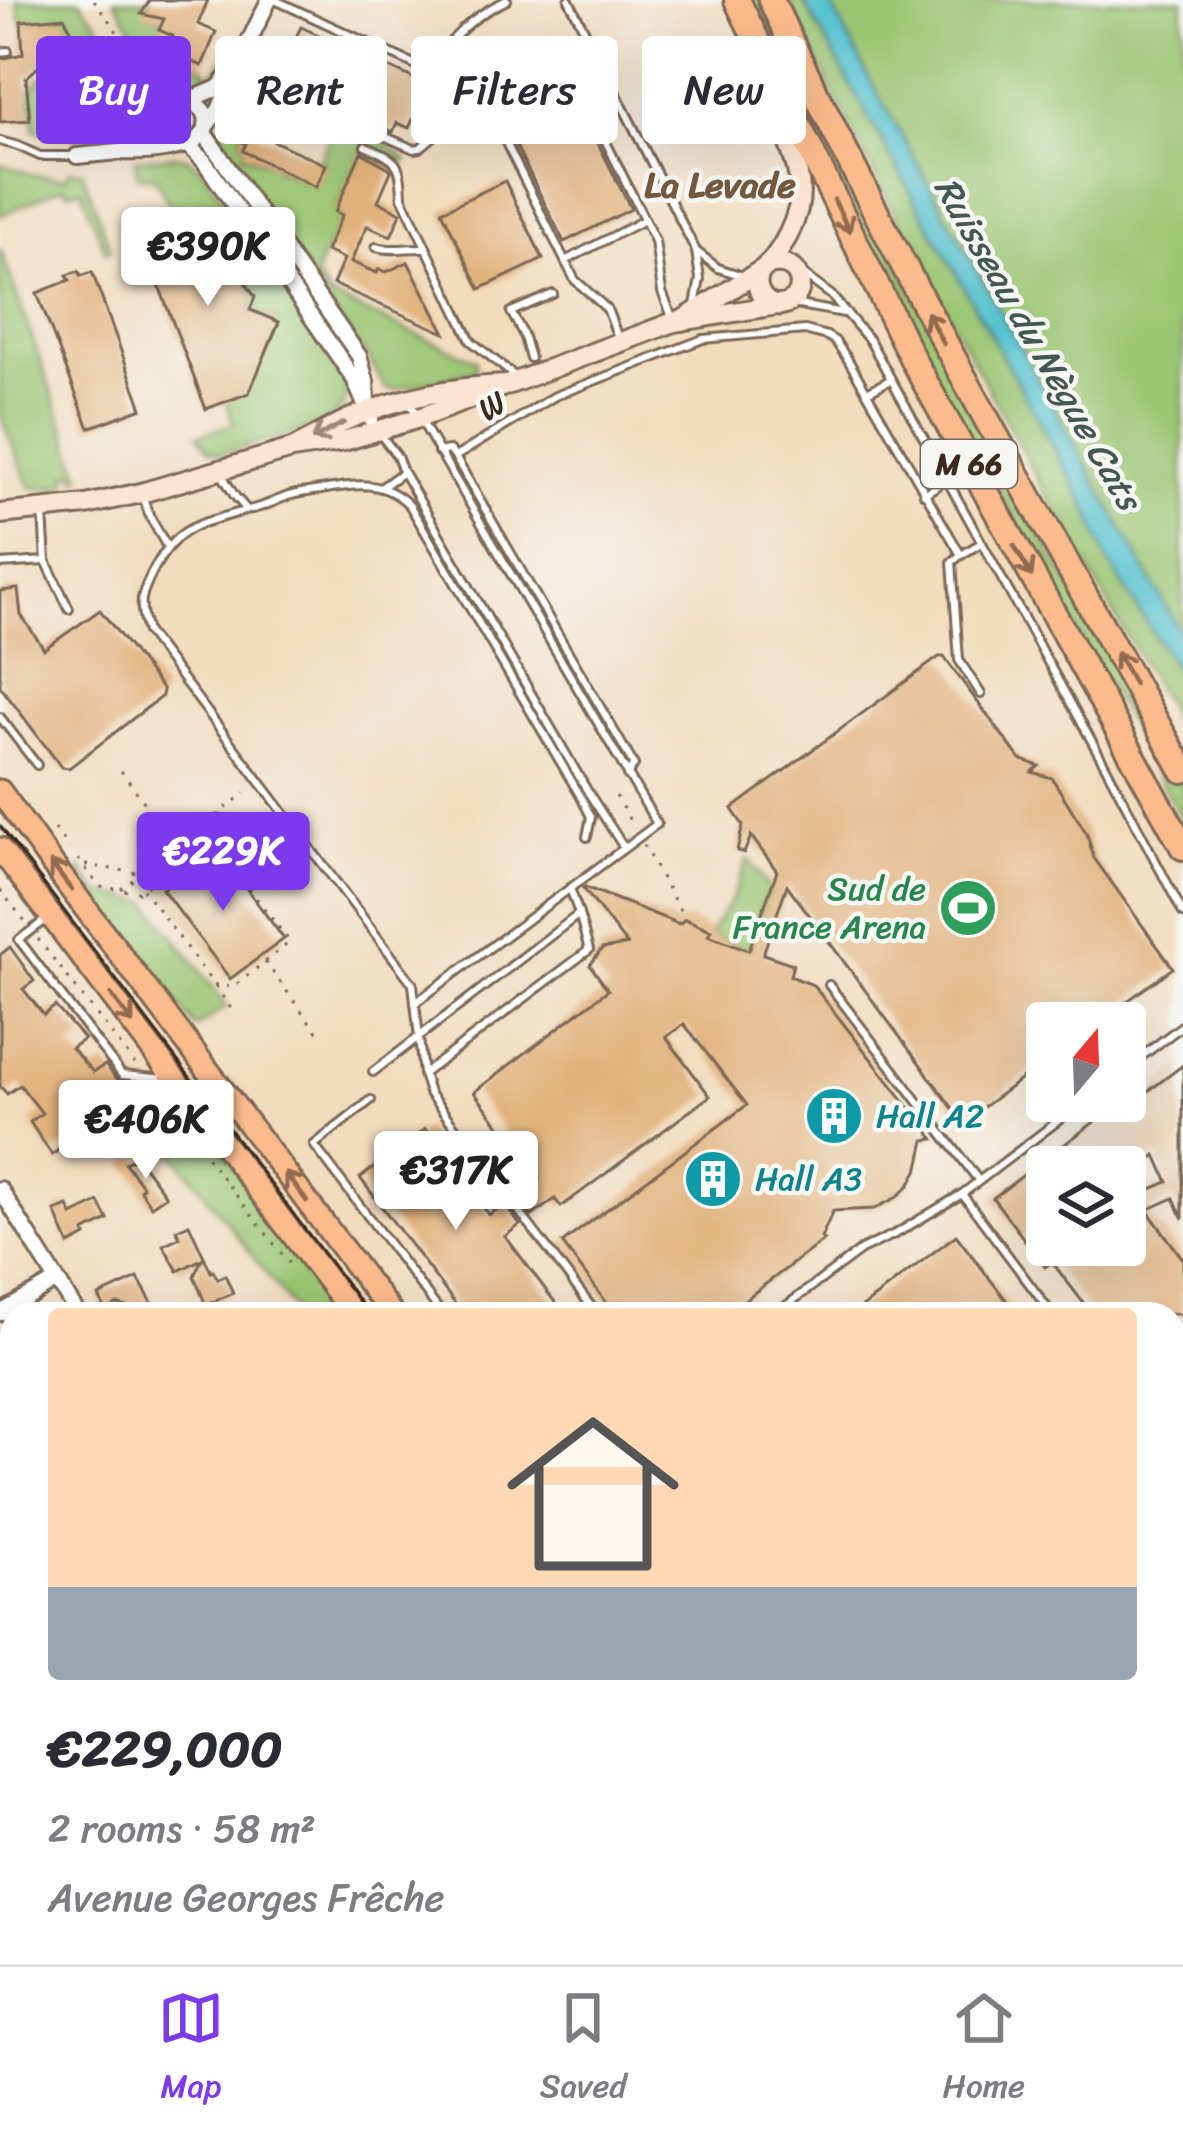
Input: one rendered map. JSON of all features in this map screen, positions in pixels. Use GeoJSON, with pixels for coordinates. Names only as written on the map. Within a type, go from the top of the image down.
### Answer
{"type":"FeatureCollection","features":[{"type":"Feature","properties":{"kind":"highway","name":"M 66"},"geometry":{"type":"LineString","coordinates":[[737,0],[754,36]]}},
{"type":"Feature","properties":{"kind":"highway","name":"M 66"},"geometry":{"type":"LineString","coordinates":[[771,0],[939,336],[1183,770]]}},
{"type":"Feature","properties":{"kind":"highway","name":"M 66"},"geometry":{"type":"LineString","coordinates":[[806,144],[926,384],[1183,847]]}},
{"type":"Feature","properties":{"kind":"main road"},"geometry":{"type":"LineString","coordinates":[[0,791],[383,1302]]}},
{"type":"Feature","properties":{"kind":"main road"},"geometry":{"type":"LineString","coordinates":[[0,849],[344,1302]]}},
{"type":"Feature","properties":{"kind":"street"},"geometry":{"type":"LineString","coordinates":[[253,36],[272,0]]}},
{"type":"Feature","properties":{"kind":"street"},"geometry":{"type":"LineString","coordinates":[[191,104],[204,112],[205,130],[359,356],[367,412]]}},
{"type":"Feature","properties":{"kind":"street"},"geometry":{"type":"LineString","coordinates":[[77,156],[185,145],[200,139],[215,116]]}},
{"type":"Feature","properties":{"kind":"street"},"geometry":{"type":"LineString","coordinates":[[118,152],[139,144]]}},
{"type":"Feature","properties":{"kind":"street","name":"M 66"},"geometry":{"type":"LineString","coordinates":[[769,265],[792,227],[800,197],[789,144]]}},
{"type":"Feature","properties":{"kind":"street"},"geometry":{"type":"LineString","coordinates":[[185,145],[204,161],[349,371],[378,431]]}},
{"type":"Feature","properties":{"kind":"street"},"geometry":{"type":"LineString","coordinates":[[0,511],[86,506],[292,449],[378,431],[682,319],[769,265],[781,262],[797,272],[800,285],[795,297],[780,305],[682,319]]}},
{"type":"Feature","properties":{"kind":"street"},"geometry":{"type":"LineString","coordinates":[[769,265],[759,274],[758,288],[764,299],[780,305]]}},
{"type":"Feature","properties":{"kind":"street"},"geometry":{"type":"LineString","coordinates":[[292,449],[367,412],[460,388],[514,383]]}},
{"type":"Feature","properties":{"kind":"street"},"geometry":{"type":"LineString","coordinates":[[0,1189],[70,1302]]}},
{"type":"Feature","properties":{"kind":"street"},"geometry":{"type":"LineString","coordinates":[[19,1302],[56,1281]]}},
{"type":"Feature","properties":{"kind":"lane"},"geometry":{"type":"LineString","coordinates":[[272,0],[411,63]]}},
{"type":"Feature","properties":{"kind":"lane"},"geometry":{"type":"LineString","coordinates":[[456,36],[486,10],[507,0]]}},
{"type":"Feature","properties":{"kind":"lane"},"geometry":{"type":"LineString","coordinates":[[569,0],[696,251],[700,279],[682,319],[662,292],[655,241],[565,64],[490,96],[487,105],[574,280],[607,309],[621,344]]}},
{"type":"Feature","properties":{"kind":"lane"},"geometry":{"type":"LineString","coordinates":[[387,137],[414,149],[425,144]]}},
{"type":"Feature","properties":{"kind":"lane"},"geometry":{"type":"LineString","coordinates":[[0,141],[40,156],[77,156]]}},
{"type":"Feature","properties":{"kind":"lane"},"geometry":{"type":"LineString","coordinates":[[365,146],[397,163],[402,197],[471,341],[514,383]]}},
{"type":"Feature","properties":{"kind":"lane"},"geometry":{"type":"LineString","coordinates":[[565,261],[644,220]]}},
{"type":"Feature","properties":{"kind":"lane"},"geometry":{"type":"LineString","coordinates":[[376,247],[389,251],[427,248]]}},
{"type":"Feature","properties":{"kind":"lane"},"geometry":{"type":"LineString","coordinates":[[696,251],[718,268],[750,278]]}},
{"type":"Feature","properties":{"kind":"lane"},"geometry":{"type":"LineString","coordinates":[[792,267],[831,295],[870,341],[1183,913]]}},
{"type":"Feature","properties":{"kind":"lane"},"geometry":{"type":"LineString","coordinates":[[530,358],[511,312],[554,294]]}},
{"type":"Feature","properties":{"kind":"lane"},"geometry":{"type":"LineString","coordinates":[[780,305],[818,306],[848,314]]}},
{"type":"Feature","properties":{"kind":"lane","name":"W"},"geometry":{"type":"LineString","coordinates":[[455,457],[554,396],[704,339],[805,330],[835,341],[961,555]]}},
{"type":"Feature","properties":{"kind":"lane"},"geometry":{"type":"LineString","coordinates":[[867,392],[891,380]]}},
{"type":"Feature","properties":{"kind":"lane"},"geometry":{"type":"LineString","coordinates":[[403,402],[412,405],[657,824],[415,1003]]}},
{"type":"Feature","properties":{"kind":"lane"},"geometry":{"type":"LineString","coordinates":[[378,431],[397,456],[624,847]]}},
{"type":"Feature","properties":{"kind":"lane"},"geometry":{"type":"LineString","coordinates":[[438,452],[449,450],[455,457],[634,765],[627,775]]}},
{"type":"Feature","properties":{"kind":"lane"},"geometry":{"type":"LineString","coordinates":[[220,470],[247,510]]}},
{"type":"Feature","properties":{"kind":"lane"},"geometry":{"type":"LineString","coordinates":[[382,487],[403,472]]}},
{"type":"Feature","properties":{"kind":"lane"},"geometry":{"type":"LineString","coordinates":[[924,494],[946,480]]}},
{"type":"Feature","properties":{"kind":"lane"},"geometry":{"type":"LineString","coordinates":[[587,837],[591,817],[402,497],[364,484],[294,495],[189,528],[166,545],[141,595],[147,632],[413,984],[429,1093],[588,1302]]}},
{"type":"Feature","properties":{"kind":"lane"},"geometry":{"type":"LineString","coordinates":[[141,493],[149,518],[166,545]]}},
{"type":"Feature","properties":{"kind":"lane"},"geometry":{"type":"LineString","coordinates":[[33,511],[46,562],[69,609]]}},
{"type":"Feature","properties":{"kind":"lane"},"geometry":{"type":"LineString","coordinates":[[981,543],[952,562],[959,660],[981,694]]}},
{"type":"Feature","properties":{"kind":"lane"},"geometry":{"type":"LineString","coordinates":[[0,564],[46,562]]}},
{"type":"Feature","properties":{"kind":"lane"},"geometry":{"type":"LineString","coordinates":[[0,717],[37,765]]}},
{"type":"Feature","properties":{"kind":"lane"},"geometry":{"type":"LineString","coordinates":[[423,1074],[589,950],[570,888]]}},
{"type":"Feature","properties":{"kind":"lane"},"geometry":{"type":"LineString","coordinates":[[373,1072],[579,914]]}},
{"type":"Feature","properties":{"kind":"lane"},"geometry":{"type":"LineString","coordinates":[[50,916],[19,940],[122,1075],[176,1080]]}},
{"type":"Feature","properties":{"kind":"lane"},"geometry":{"type":"LineString","coordinates":[[829,985],[979,1180]]}},
{"type":"Feature","properties":{"kind":"lane"},"geometry":{"type":"LineString","coordinates":[[1146,1054],[1183,1025]]}},
{"type":"Feature","properties":{"kind":"lane"},"geometry":{"type":"LineString","coordinates":[[370,1100],[314,1145],[433,1302]]}},
{"type":"Feature","properties":{"kind":"lane"},"geometry":{"type":"LineString","coordinates":[[791,1302],[861,1250],[962,1194],[1056,1122]]}},
{"type":"Feature","properties":{"kind":"lane"},"geometry":{"type":"LineString","coordinates":[[962,1194],[1043,1302]]}},
{"type":"Feature","properties":{"kind":"path"},"geometry":{"type":"LineString","coordinates":[[94,0],[120,36]]}},
{"type":"Feature","properties":{"kind":"path"},"geometry":{"type":"LineString","coordinates":[[121,771],[177,846],[174,866]]}},
{"type":"Feature","properties":{"kind":"path"},"geometry":{"type":"LineString","coordinates":[[120,890],[245,793]]}},
{"type":"Feature","properties":{"kind":"path"},"geometry":{"type":"LineString","coordinates":[[616,796],[685,919]]}},
{"type":"Feature","properties":{"kind":"path"},"geometry":{"type":"LineString","coordinates":[[218,814],[262,820],[220,851]]}},
{"type":"Feature","properties":{"kind":"path"},"geometry":{"type":"LineString","coordinates":[[201,845],[204,825]]}},
{"type":"Feature","properties":{"kind":"path"},"geometry":{"type":"LineString","coordinates":[[54,829],[69,848]]}},
{"type":"Feature","properties":{"kind":"path"},"geometry":{"type":"LineString","coordinates":[[160,876],[80,862],[100,887],[139,892],[211,838],[290,942],[233,986],[214,985]]}},
{"type":"Feature","properties":{"kind":"path"},"geometry":{"type":"LineString","coordinates":[[0,890],[300,1277]]}},
{"type":"Feature","properties":{"kind":"path"},"geometry":{"type":"LineString","coordinates":[[142,890],[232,1010]]}},
{"type":"Feature","properties":{"kind":"path"},"geometry":{"type":"LineString","coordinates":[[264,962],[322,1037]]}},
{"type":"Feature","properties":{"kind":"green space"},"geometry":{"type":"Polygon","coordinates":[[[17,0],[80,0],[106,36],[74,36],[64,18],[21,21],[17,0]]]}},
{"type":"Feature","properties":{"kind":"green space"},"geometry":{"type":"Polygon","coordinates":[[[114,0],[150,0],[145,13],[163,21],[160,30],[173,36],[137,36],[114,0]]]}},
{"type":"Feature","properties":{"kind":"green space"},"geometry":{"type":"Polygon","coordinates":[[[748,0],[760,0],[779,36],[766,36],[748,0]]]}},
{"type":"Feature","properties":{"kind":"green space"},"geometry":{"type":"Polygon","coordinates":[[[788,0],[803,0],[1087,507],[1107,559],[1183,682],[1183,735],[929,279],[788,0]]]}},
{"type":"Feature","properties":{"kind":"green space"},"geometry":{"type":"Polygon","coordinates":[[[829,0],[1183,0],[1183,637],[868,76],[829,0]]]}},
{"type":"Feature","properties":{"kind":"green space"},"geometry":{"type":"Polygon","coordinates":[[[191,61],[210,76],[215,71],[215,77],[203,85],[191,85],[191,61]]]}},
{"type":"Feature","properties":{"kind":"green space"},"geometry":{"type":"Polygon","coordinates":[[[36,84],[36,130],[34,129],[31,89],[36,84]]]}},
{"type":"Feature","properties":{"kind":"green space"},"geometry":{"type":"Polygon","coordinates":[[[806,88],[1038,530],[1183,786],[1183,822],[915,339],[806,118],[806,88]]]}},
{"type":"Feature","properties":{"kind":"green space"},"geometry":{"type":"Polygon","coordinates":[[[246,144],[243,154],[315,187],[325,165],[319,161],[327,144],[385,144],[400,154],[407,161],[393,166],[361,153],[335,211],[342,215],[315,275],[330,297],[476,360],[476,370],[395,390],[385,388],[365,352],[222,147],[246,144]]]}},
{"type":"Feature","properties":{"kind":"green space"},"geometry":{"type":"Polygon","coordinates":[[[179,156],[201,168],[348,382],[342,408],[322,425],[220,454],[198,435],[234,424],[226,402],[279,322],[250,310],[255,297],[247,285],[224,267],[228,258],[208,249],[215,232],[174,214],[155,177],[138,176],[135,159],[179,156]]]}},
{"type":"Feature","properties":{"kind":"green space"},"geometry":{"type":"Polygon","coordinates":[[[0,164],[34,175],[66,178],[69,170],[82,171],[111,249],[106,252],[81,189],[68,192],[64,186],[0,216],[0,164]]]}},
{"type":"Feature","properties":{"kind":"green space"},"geometry":{"type":"Polygon","coordinates":[[[0,248],[82,477],[68,474],[64,487],[30,486],[0,414],[0,248]]]}},
{"type":"Feature","properties":{"kind":"green space"},"geometry":{"type":"Polygon","coordinates":[[[748,859],[770,890],[749,950],[708,935],[732,899],[748,859]]]}},
{"type":"Feature","properties":{"kind":"green space"},"geometry":{"type":"Polygon","coordinates":[[[81,868],[99,893],[148,902],[227,1006],[196,1028],[79,873],[81,868]]]}},
{"type":"Feature","properties":{"kind":"green space"},"geometry":{"type":"Polygon","coordinates":[[[201,1123],[334,1302],[288,1302],[165,1141],[201,1123]]]}},
{"type":"Feature","properties":{"kind":"water"},"geometry":{"type":"Polygon","coordinates":[[[803,0],[829,0],[1183,637],[1183,682],[1107,559],[1087,507],[803,0]]]}},
{"type":"Feature","properties":{"kind":"building"},"geometry":{"type":"Polygon","coordinates":[[[150,0],[208,0],[198,24],[216,32],[202,66],[191,61],[191,36],[159,30],[164,19],[141,14],[150,0]]]}},
{"type":"Feature","properties":{"kind":"building"},"geometry":{"type":"Polygon","coordinates":[[[64,17],[75,36],[36,36],[36,69],[26,78],[30,120],[0,122],[0,59],[23,54],[21,21],[64,17]]]}},
{"type":"Feature","properties":{"kind":"building"},"geometry":{"type":"Polygon","coordinates":[[[301,27],[321,36],[297,36],[301,27]]]}},
{"type":"Feature","properties":{"kind":"building"},"geometry":{"type":"Polygon","coordinates":[[[387,66],[411,77],[411,123],[409,128],[397,123],[393,132],[387,129],[387,66]]]}},
{"type":"Feature","properties":{"kind":"building"},"geometry":{"type":"Polygon","coordinates":[[[246,144],[280,144],[326,165],[316,187],[243,151],[246,144]]]}},
{"type":"Feature","properties":{"kind":"building"},"geometry":{"type":"Polygon","coordinates":[[[515,144],[598,144],[631,209],[564,242],[515,144]]]}},
{"type":"Feature","properties":{"kind":"building"},"geometry":{"type":"Polygon","coordinates":[[[361,152],[391,171],[378,201],[401,213],[391,236],[367,226],[351,262],[377,273],[408,262],[445,333],[333,284],[344,259],[326,251],[342,215],[335,212],[361,152]]]}},
{"type":"Feature","properties":{"kind":"building"},"geometry":{"type":"Polygon","coordinates":[[[505,181],[543,259],[480,289],[442,211],[505,181]]]}},
{"type":"Feature","properties":{"kind":"building"},"geometry":{"type":"Polygon","coordinates":[[[174,214],[215,232],[208,249],[228,258],[224,267],[247,277],[245,282],[255,297],[250,310],[279,322],[249,393],[206,409],[137,228],[174,214]]]}},
{"type":"Feature","properties":{"kind":"building"},"geometry":{"type":"Polygon","coordinates":[[[79,271],[81,276],[92,272],[142,408],[89,428],[37,293],[70,280],[67,275],[79,271]]]}},
{"type":"Feature","properties":{"kind":"building"},"geometry":{"type":"Polygon","coordinates":[[[18,589],[21,615],[44,649],[100,610],[163,690],[162,696],[69,768],[61,767],[0,686],[0,591],[18,589]]]}},
{"type":"Feature","properties":{"kind":"building"},"geometry":{"type":"Polygon","coordinates":[[[944,657],[1020,759],[1039,766],[1032,772],[1052,778],[1087,834],[1094,858],[1173,968],[1126,1002],[1026,1002],[1026,1076],[963,1122],[787,885],[763,954],[793,964],[790,976],[813,985],[934,1139],[925,1140],[919,1167],[897,1197],[874,1209],[833,1211],[824,1240],[742,1302],[606,1302],[562,1243],[747,1105],[684,1024],[666,1037],[710,1096],[561,1207],[555,1199],[532,1216],[516,1195],[539,1178],[474,1092],[608,990],[590,965],[602,949],[627,945],[583,888],[679,924],[685,919],[711,930],[708,935],[749,950],[777,871],[751,836],[744,853],[737,851],[743,825],[732,809],[944,657]]]}},
{"type":"Feature","properties":{"kind":"building"},"geometry":{"type":"Polygon","coordinates":[[[217,849],[284,939],[230,979],[162,889],[217,849]]]}},
{"type":"Feature","properties":{"kind":"building"},"geometry":{"type":"Polygon","coordinates":[[[10,947],[34,981],[23,989],[44,1015],[55,1006],[84,1039],[71,1048],[93,1072],[105,1065],[129,1093],[52,1155],[30,1122],[42,1113],[20,1085],[7,1094],[0,1086],[0,955],[10,947]]]}},
{"type":"Feature","properties":{"kind":"building"},"geometry":{"type":"Polygon","coordinates":[[[1183,1065],[1183,1219],[1174,1198],[1147,1210],[1183,1259],[1183,1302],[1083,1302],[1055,1266],[1146,1266],[1146,1191],[1168,1182],[1156,1155],[1146,1163],[1146,1146],[1062,1146],[1094,1122],[1146,1122],[1146,1093],[1183,1065]]]}},
{"type":"Feature","properties":{"kind":"building"},"geometry":{"type":"Polygon","coordinates":[[[425,1129],[489,1215],[504,1204],[520,1225],[505,1236],[555,1302],[454,1302],[360,1178],[425,1129]]]}},
{"type":"Feature","properties":{"kind":"building"},"geometry":{"type":"Polygon","coordinates":[[[137,1157],[166,1196],[151,1206],[125,1163],[137,1157]]]}},
{"type":"Feature","properties":{"kind":"building"},"geometry":{"type":"Polygon","coordinates":[[[1026,1173],[1026,1242],[993,1198],[1026,1173]]]}},
{"type":"Feature","properties":{"kind":"building"},"geometry":{"type":"Polygon","coordinates":[[[99,1202],[108,1220],[69,1245],[55,1211],[68,1206],[72,1215],[99,1202]]]}},
{"type":"Feature","properties":{"kind":"building"},"geometry":{"type":"Polygon","coordinates":[[[189,1224],[211,1272],[218,1279],[225,1275],[233,1293],[205,1302],[194,1276],[202,1259],[178,1271],[163,1245],[180,1237],[176,1230],[189,1224]]]}},
{"type":"Feature","properties":{"kind":"building"},"geometry":{"type":"Polygon","coordinates":[[[956,1235],[1008,1302],[869,1302],[956,1235]]]}},
{"type":"Feature","properties":{"kind":"building"},"geometry":{"type":"Polygon","coordinates":[[[138,1278],[152,1302],[102,1302],[99,1296],[138,1278]]]}},
{"type":"Feature","properties":{"kind":"tram line"},"geometry":{"type":"LineString","coordinates":[[0,826],[360,1302]]}},
{"type":"Feature","properties":{"kind":"place","name":"Sud de France Arena"},"geometry":{"type":"Point","coordinates":[968,908]}},
{"type":"Feature","properties":{"kind":"place","name":"Hall A2"},"geometry":{"type":"Point","coordinates":[834,1116]}},
{"type":"Feature","properties":{"kind":"place","name":"Hall A3"},"geometry":{"type":"Point","coordinates":[713,1179]}},
{"type":"Feature","properties":{"kind":"district","name":"La Levade"},"geometry":{"type":"Point","coordinates":[720,185]}},
{"type":"Feature","properties":{"kind":"water label","name":"Ruisseau du Nègue Cats"},"geometry":{"type":"Point","coordinates":[1038,343]}}]}
